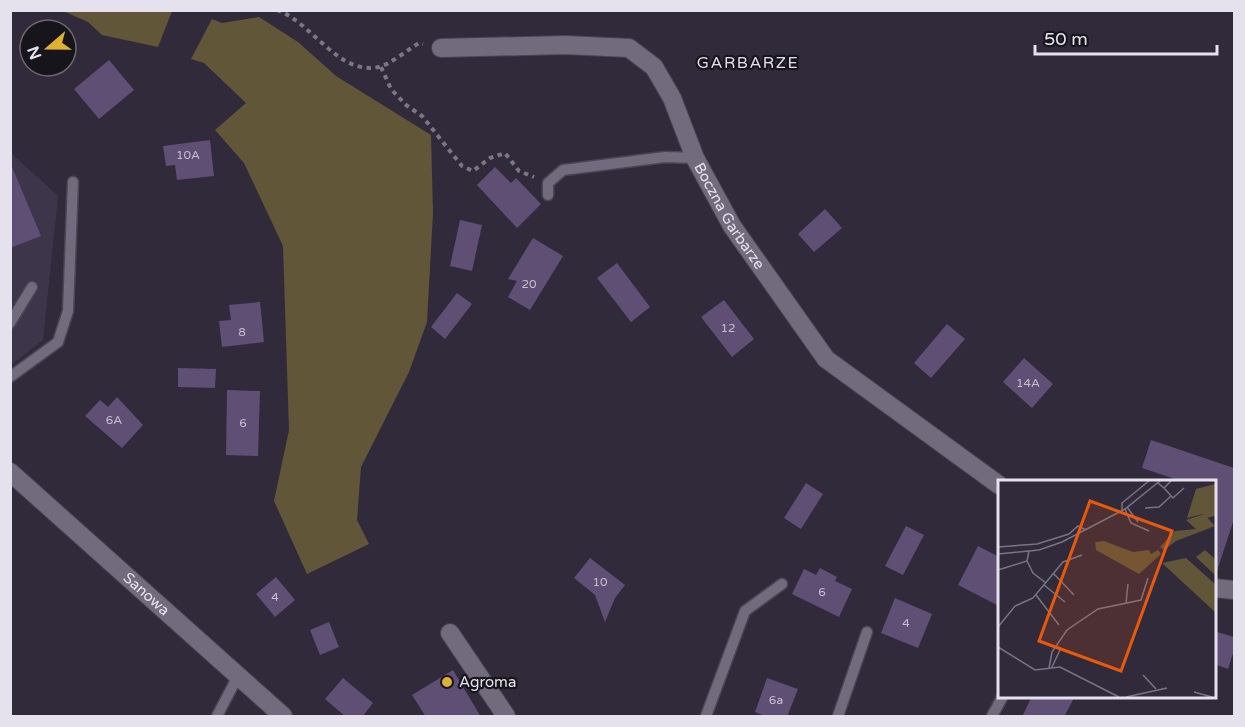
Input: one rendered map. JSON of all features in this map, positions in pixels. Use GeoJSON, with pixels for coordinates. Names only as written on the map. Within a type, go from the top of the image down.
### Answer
{"type":"FeatureCollection","features":[{"type":"Feature","properties":{"kind":"street","name":"Boczna Garbarze"},"geometry":{"type":"LineString","coordinates":[[441,48],[565,45],[629,48],[654,67],[672,98],[695,158],[732,226],[826,359],[998,484]]}},
{"type":"Feature","properties":{"kind":"street","name":"Sanowa"},"geometry":{"type":"LineString","coordinates":[[10,472],[283,717]]}},
{"type":"Feature","properties":{"kind":"street"},"geometry":{"type":"LineString","coordinates":[[1215,588],[1234,590]]}},
{"type":"Feature","properties":{"kind":"street"},"geometry":{"type":"LineString","coordinates":[[450,633],[506,717]]}},
{"type":"Feature","properties":{"kind":"lane"},"geometry":{"type":"LineString","coordinates":[[548,195],[548,183],[563,170],[665,157],[695,158]]}},
{"type":"Feature","properties":{"kind":"lane"},"geometry":{"type":"LineString","coordinates":[[10,377],[58,342],[68,311],[73,182]]}},
{"type":"Feature","properties":{"kind":"lane"},"geometry":{"type":"LineString","coordinates":[[10,323],[32,287]]}},
{"type":"Feature","properties":{"kind":"lane"},"geometry":{"type":"LineString","coordinates":[[706,717],[746,611],[782,584]]}},
{"type":"Feature","properties":{"kind":"lane"},"geometry":{"type":"LineString","coordinates":[[837,717],[867,632]]}},
{"type":"Feature","properties":{"kind":"lane"},"geometry":{"type":"LineString","coordinates":[[217,717],[238,676]]}},
{"type":"Feature","properties":{"kind":"lane"},"geometry":{"type":"LineString","coordinates":[[992,717],[1002,697]]}},
{"type":"Feature","properties":{"kind":"path"},"geometry":{"type":"LineString","coordinates":[[277,10],[288,13],[342,57],[360,68],[381,67],[419,43],[441,48]]}},
{"type":"Feature","properties":{"kind":"path"},"geometry":{"type":"LineString","coordinates":[[381,67],[390,89],[406,105],[422,116],[462,166],[473,171],[490,158],[505,153],[519,171],[538,178],[563,170]]}},
{"type":"Feature","properties":{"kind":"shaded area"},"geometry":{"type":"Polygon","coordinates":[[[172,10],[158,47],[102,35],[88,22],[63,11],[172,10]]]}},
{"type":"Feature","properties":{"kind":"shaded area"},"geometry":{"type":"Polygon","coordinates":[[[259,17],[298,42],[336,76],[431,135],[433,213],[427,322],[409,372],[361,467],[357,520],[369,544],[307,574],[274,501],[289,430],[283,246],[244,163],[215,130],[246,103],[204,63],[191,59],[212,19],[222,23],[259,17]]]}},
{"type":"Feature","properties":{"kind":"shaded area"},"geometry":{"type":"Polygon","coordinates":[[[11,153],[58,196],[43,340],[11,365],[11,153]]]}},
{"type":"Feature","properties":{"kind":"building"},"geometry":{"type":"Polygon","coordinates":[[[109,60],[134,90],[99,119],[74,89],[109,60]]]}},
{"type":"Feature","properties":{"kind":"building"},"geometry":{"type":"Polygon","coordinates":[[[210,140],[214,176],[177,180],[175,165],[166,166],[163,146],[210,140]]]}},
{"type":"Feature","properties":{"kind":"building"},"geometry":{"type":"Polygon","coordinates":[[[10,162],[41,236],[10,248],[10,162]]]}},
{"type":"Feature","properties":{"kind":"building"},"geometry":{"type":"Polygon","coordinates":[[[495,167],[511,183],[516,178],[541,204],[517,228],[477,185],[495,167]]]}},
{"type":"Feature","properties":{"kind":"building"},"geometry":{"type":"Polygon","coordinates":[[[825,209],[842,228],[814,252],[798,234],[825,209]]]}},
{"type":"Feature","properties":{"kind":"building"},"geometry":{"type":"Polygon","coordinates":[[[460,220],[482,225],[472,271],[450,266],[460,220]]]}},
{"type":"Feature","properties":{"kind":"building"},"geometry":{"type":"Polygon","coordinates":[[[533,238],[563,256],[530,310],[508,297],[517,281],[508,279],[533,238]]]}},
{"type":"Feature","properties":{"kind":"building"},"geometry":{"type":"Polygon","coordinates":[[[617,263],[650,307],[631,322],[597,278],[617,263]]]}},
{"type":"Feature","properties":{"kind":"building"},"geometry":{"type":"Polygon","coordinates":[[[457,293],[472,304],[445,339],[431,327],[457,293]]]}},
{"type":"Feature","properties":{"kind":"building"},"geometry":{"type":"Polygon","coordinates":[[[724,300],[754,339],[732,357],[701,317],[724,300]]]}},
{"type":"Feature","properties":{"kind":"building"},"geometry":{"type":"Polygon","coordinates":[[[260,302],[264,342],[222,347],[219,321],[231,320],[229,305],[260,302]]]}},
{"type":"Feature","properties":{"kind":"building"},"geometry":{"type":"Polygon","coordinates":[[[947,324],[965,339],[931,378],[914,363],[947,324]]]}},
{"type":"Feature","properties":{"kind":"building"},"geometry":{"type":"Polygon","coordinates":[[[1024,358],[1053,384],[1032,408],[1003,382],[1024,358]]]}},
{"type":"Feature","properties":{"kind":"building"},"geometry":{"type":"Polygon","coordinates":[[[178,368],[216,369],[215,388],[178,387],[178,368]]]}},
{"type":"Feature","properties":{"kind":"building"},"geometry":{"type":"Polygon","coordinates":[[[227,390],[260,391],[258,456],[226,455],[227,390]]]}},
{"type":"Feature","properties":{"kind":"building"},"geometry":{"type":"Polygon","coordinates":[[[117,397],[143,425],[122,448],[85,416],[100,400],[108,407],[117,397]]]}},
{"type":"Feature","properties":{"kind":"building"},"geometry":{"type":"Polygon","coordinates":[[[1151,440],[1234,468],[1234,519],[1217,571],[1215,570],[1215,480],[1178,480],[1142,468],[1151,440]]]}},
{"type":"Feature","properties":{"kind":"building"},"geometry":{"type":"Polygon","coordinates":[[[806,483],[823,494],[801,529],[784,518],[806,483]]]}},
{"type":"Feature","properties":{"kind":"building"},"geometry":{"type":"Polygon","coordinates":[[[906,526],[924,535],[903,575],[885,566],[906,526]]]}},
{"type":"Feature","properties":{"kind":"building"},"geometry":{"type":"Polygon","coordinates":[[[978,546],[998,556],[998,605],[958,585],[978,546]]]}},
{"type":"Feature","properties":{"kind":"building"},"geometry":{"type":"Polygon","coordinates":[[[590,558],[625,585],[615,598],[605,622],[595,595],[574,578],[590,558]]]}},
{"type":"Feature","properties":{"kind":"building"},"geometry":{"type":"Polygon","coordinates":[[[820,568],[837,577],[835,581],[852,589],[839,617],[792,594],[804,569],[816,575],[820,568]]]}},
{"type":"Feature","properties":{"kind":"building"},"geometry":{"type":"Polygon","coordinates":[[[276,577],[295,600],[275,617],[256,594],[276,577]]]}},
{"type":"Feature","properties":{"kind":"building"},"geometry":{"type":"Polygon","coordinates":[[[895,598],[932,614],[918,648],[881,633],[895,598]]]}},
{"type":"Feature","properties":{"kind":"building"},"geometry":{"type":"Polygon","coordinates":[[[329,622],[339,647],[320,655],[310,630],[329,622]]]}},
{"type":"Feature","properties":{"kind":"building"},"geometry":{"type":"Polygon","coordinates":[[[1215,631],[1234,637],[1234,650],[1228,669],[1215,664],[1215,631]]]}},
{"type":"Feature","properties":{"kind":"building","name":"Agroma"},"geometry":{"type":"Polygon","coordinates":[[[453,670],[481,717],[426,717],[412,695],[453,670]]]}},
{"type":"Feature","properties":{"kind":"building"},"geometry":{"type":"Polygon","coordinates":[[[343,678],[373,703],[362,717],[346,717],[325,699],[343,678]]]}},
{"type":"Feature","properties":{"kind":"building"},"geometry":{"type":"Polygon","coordinates":[[[767,678],[798,689],[787,717],[767,717],[755,712],[767,678]]]}},
{"type":"Feature","properties":{"kind":"building"},"geometry":{"type":"Polygon","coordinates":[[[1032,697],[1074,697],[1064,717],[1022,717],[1032,697]]]}},
{"type":"Feature","properties":{"kind":"place","name":"Agroma"},"geometry":{"type":"Point","coordinates":[447,682]}},
{"type":"Feature","properties":{"kind":"district","name":"GARBARZE"},"geometry":{"type":"Point","coordinates":[748,62]}}]}
